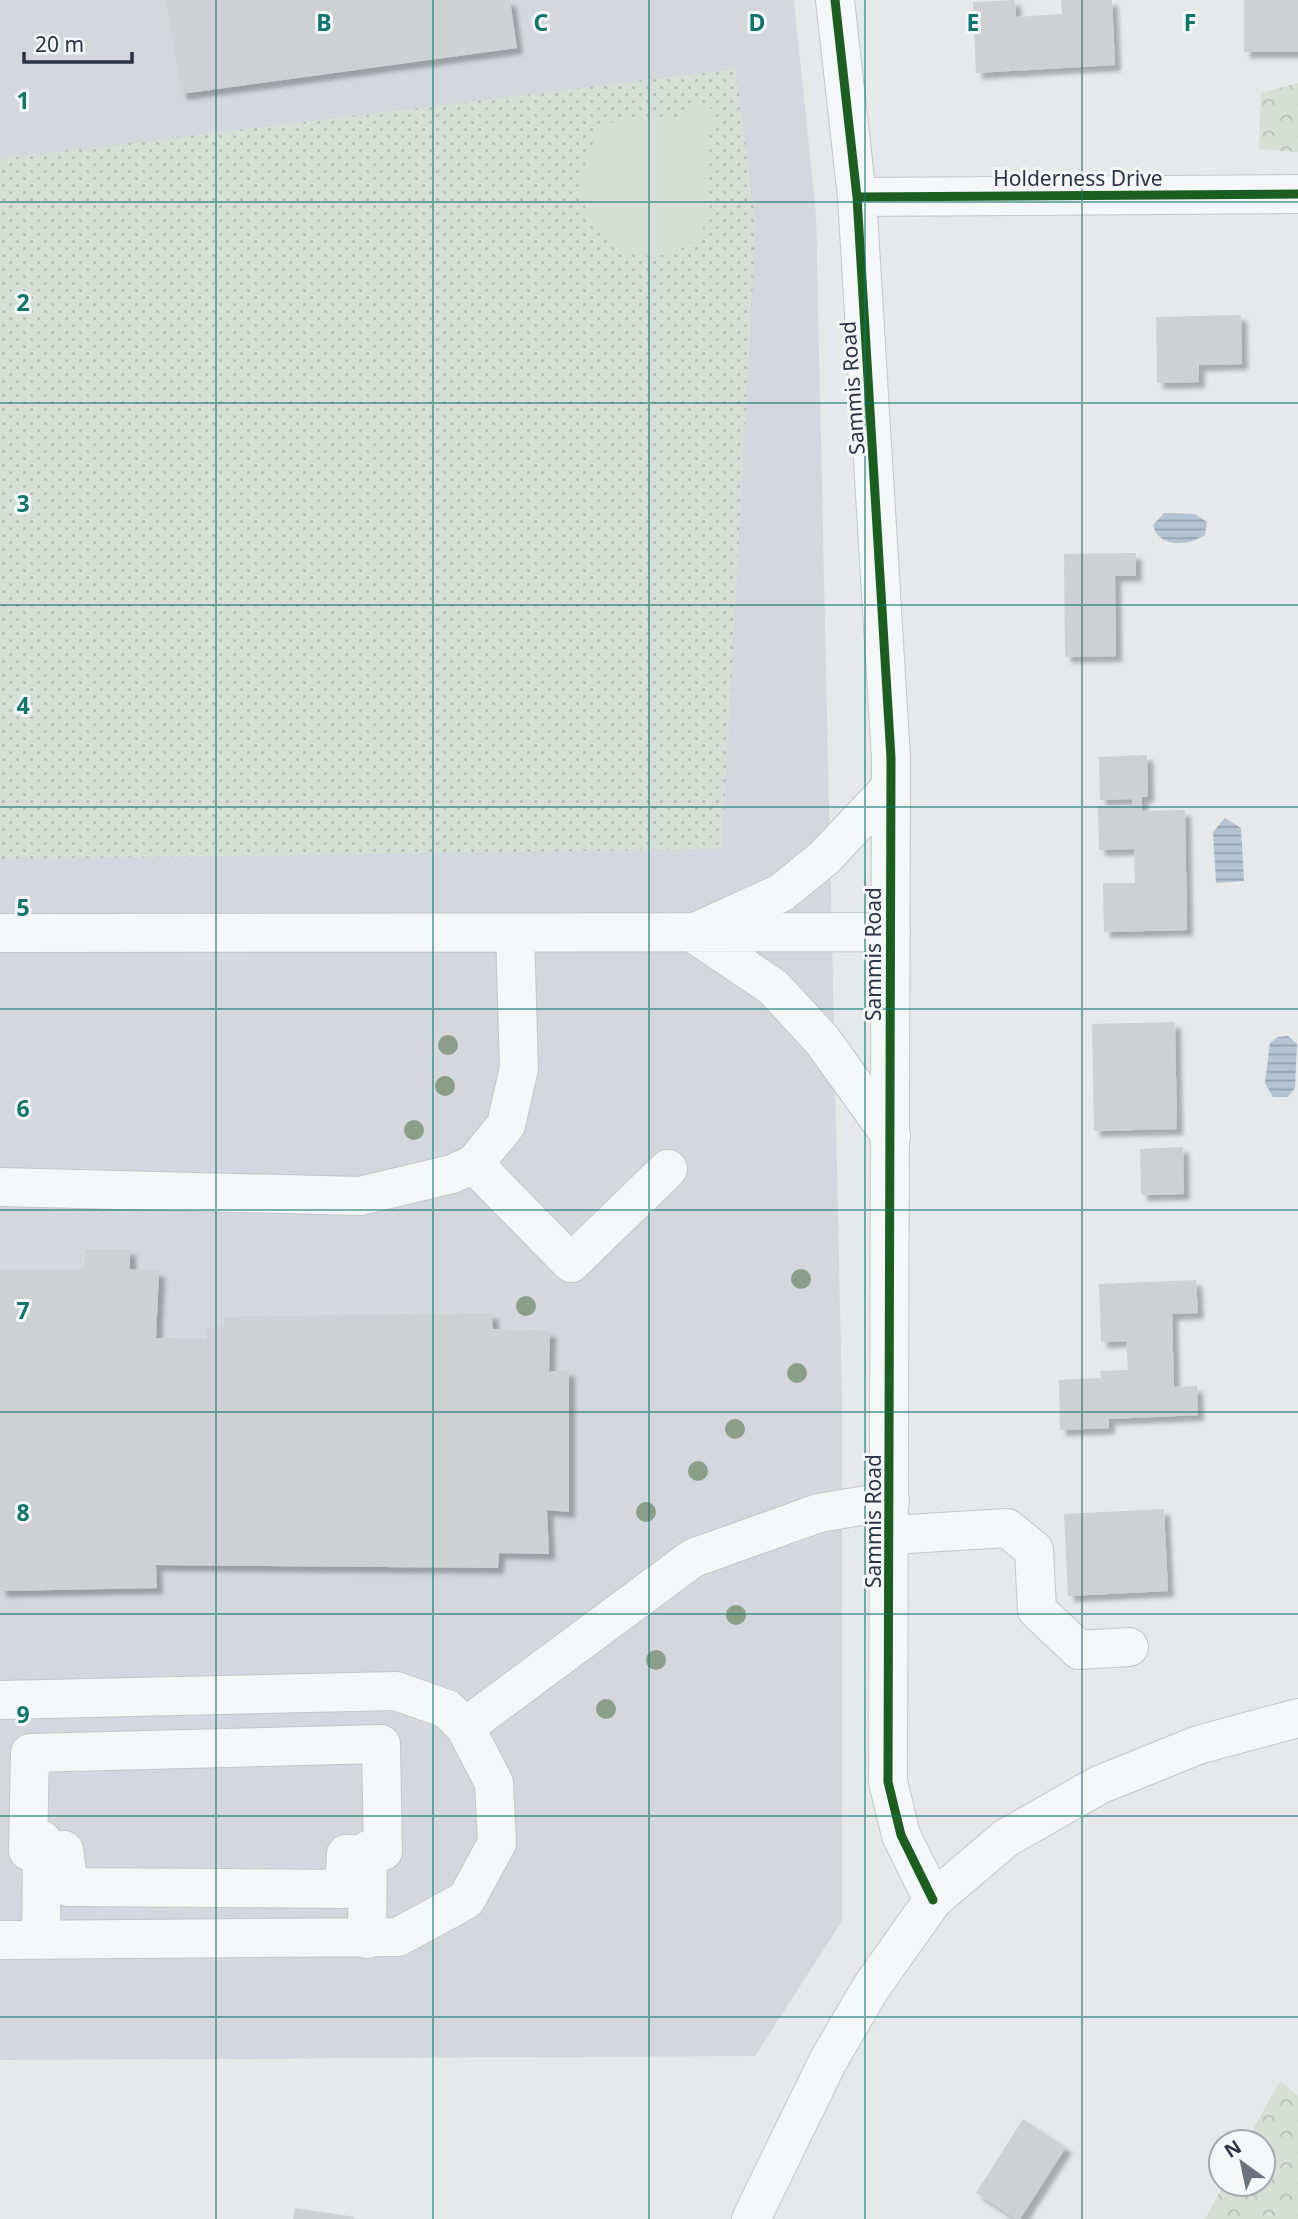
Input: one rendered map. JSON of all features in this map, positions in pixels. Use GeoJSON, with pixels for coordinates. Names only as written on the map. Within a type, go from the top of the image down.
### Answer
{"type":"FeatureCollection","features":[{"type":"Feature","properties":{"kind":"street","name":"Sammis Road"},"geometry":{"type":"LineString","coordinates":[[835,0],[858,197],[890,720],[888,1782],[901,1835],[933,1900]]}},
{"type":"Feature","properties":{"kind":"street","name":"Holderness Drive"},"geometry":{"type":"LineString","coordinates":[[858,197],[1298,194]]}},
{"type":"Feature","properties":{"kind":"street"},"geometry":{"type":"LineString","coordinates":[[693,933],[781,893],[824,858],[891,787]]}},
{"type":"Feature","properties":{"kind":"street"},"geometry":{"type":"LineString","coordinates":[[0,933],[891,932]]}},
{"type":"Feature","properties":{"kind":"street"},"geometry":{"type":"LineString","coordinates":[[0,1187],[360,1196],[452,1174],[474,1164],[506,1125],[519,1068],[515,933]]}},
{"type":"Feature","properties":{"kind":"street"},"geometry":{"type":"LineString","coordinates":[[693,933],[773,988],[822,1040],[891,1136]]}},
{"type":"Feature","properties":{"kind":"street"},"geometry":{"type":"LineString","coordinates":[[474,1164],[571,1263],[668,1168]]}},
{"type":"Feature","properties":{"kind":"street"},"geometry":{"type":"LineString","coordinates":[[465,1727],[693,1558],[819,1513],[1007,1528],[1034,1550],[1037,1610],[1079,1650],[1129,1647]]}},
{"type":"Feature","properties":{"kind":"street"},"geometry":{"type":"LineString","coordinates":[[0,1700],[396,1691],[447,1709],[465,1727],[494,1783],[497,1843],[466,1900],[398,1937],[0,1940]]}},
{"type":"Feature","properties":{"kind":"street"},"geometry":{"type":"LineString","coordinates":[[751,2219],[828,2061],[870,1989],[933,1900],[1006,1838],[1099,1785],[1198,1745],[1298,1718]]}},
{"type":"Feature","properties":{"kind":"street"},"geometry":{"type":"LineString","coordinates":[[381,1744],[383,1851],[369,1855],[346,1854],[344,1889],[69,1887],[64,1850],[28,1851],[30,1753],[381,1744]]}},
{"type":"Feature","properties":{"kind":"street"},"geometry":{"type":"LineString","coordinates":[[366,1805],[369,1855],[367,1939]]}},
{"type":"Feature","properties":{"kind":"street"},"geometry":{"type":"LineString","coordinates":[[41,1939],[43,1810]]}},
{"type":"Feature","properties":{"kind":"shaded area"},"geometry":{"type":"Polygon","coordinates":[[[0,0],[794,0],[816,215],[842,1398],[842,1921],[755,2056],[0,2060],[0,0]]]}},
{"type":"Feature","properties":{"kind":"green space"},"geometry":{"type":"Polygon","coordinates":[[[736,69],[756,228],[722,849],[0,859],[0,159],[736,69]]]}},
{"type":"Feature","properties":{"kind":"green space"},"geometry":{"type":"Polygon","coordinates":[[[1298,83],[1298,152],[1259,149],[1261,93],[1298,83]]]}},
{"type":"Feature","properties":{"kind":"green space"},"geometry":{"type":"Polygon","coordinates":[[[706,105],[713,110],[714,115],[707,151],[710,197],[707,220],[694,239],[678,250],[659,255],[640,255],[621,248],[604,236],[591,220],[583,199],[584,169],[603,123],[677,118],[694,106],[706,105]]]}},
{"type":"Feature","properties":{"kind":"green space"},"geometry":{"type":"Polygon","coordinates":[[[1280,2081],[1298,2096],[1298,2219],[1205,2219],[1216,2198],[1277,2198],[1277,2128],[1254,2128],[1280,2081]]]}},
{"type":"Feature","properties":{"kind":"water"},"geometry":{"type":"Polygon","coordinates":[[[1164,513],[1195,514],[1207,522],[1205,535],[1183,543],[1168,542],[1156,533],[1153,525],[1164,513]]]}},
{"type":"Feature","properties":{"kind":"water"},"geometry":{"type":"Polygon","coordinates":[[[1225,818],[1241,828],[1244,881],[1216,883],[1213,832],[1225,818]]]}},
{"type":"Feature","properties":{"kind":"water"},"geometry":{"type":"Polygon","coordinates":[[[1288,1036],[1297,1044],[1295,1088],[1288,1097],[1273,1097],[1265,1083],[1270,1043],[1278,1037],[1288,1036]]]}},
{"type":"Feature","properties":{"kind":"building"},"geometry":{"type":"Polygon","coordinates":[[[166,0],[510,0],[517,48],[181,94],[166,0]]]}},
{"type":"Feature","properties":{"kind":"building"},"geometry":{"type":"Polygon","coordinates":[[[1015,0],[1016,17],[1062,14],[1061,0],[1112,0],[1115,65],[976,73],[973,2],[1015,0]]]}},
{"type":"Feature","properties":{"kind":"building"},"geometry":{"type":"Polygon","coordinates":[[[1244,0],[1298,0],[1298,52],[1244,52],[1244,0]]]}},
{"type":"Feature","properties":{"kind":"building"},"geometry":{"type":"Polygon","coordinates":[[[1241,315],[1242,364],[1199,365],[1199,382],[1157,383],[1156,317],[1241,315]]]}},
{"type":"Feature","properties":{"kind":"building"},"geometry":{"type":"Polygon","coordinates":[[[1136,553],[1136,576],[1115,576],[1116,656],[1065,657],[1064,554],[1136,553]]]}},
{"type":"Feature","properties":{"kind":"building"},"geometry":{"type":"Polygon","coordinates":[[[1147,755],[1148,797],[1142,797],[1142,811],[1185,810],[1187,930],[1104,932],[1103,883],[1135,883],[1134,849],[1099,850],[1098,806],[1132,805],[1132,799],[1100,800],[1099,757],[1147,755]]]}},
{"type":"Feature","properties":{"kind":"building"},"geometry":{"type":"Polygon","coordinates":[[[1175,1022],[1177,1129],[1094,1131],[1092,1024],[1175,1022]]]}},
{"type":"Feature","properties":{"kind":"building"},"geometry":{"type":"Polygon","coordinates":[[[1183,1147],[1184,1194],[1141,1195],[1140,1149],[1183,1147]]]}},
{"type":"Feature","properties":{"kind":"building"},"geometry":{"type":"Polygon","coordinates":[[[86,1249],[130,1249],[130,1269],[159,1271],[156,1338],[207,1339],[207,1328],[224,1327],[224,1317],[492,1313],[493,1329],[550,1331],[549,1372],[569,1370],[569,1512],[547,1510],[549,1554],[499,1553],[498,1568],[156,1565],[157,1588],[0,1591],[0,1270],[84,1270],[86,1249]]]}},
{"type":"Feature","properties":{"kind":"building"},"geometry":{"type":"Polygon","coordinates":[[[1196,1280],[1198,1313],[1172,1314],[1174,1387],[1197,1386],[1198,1415],[1109,1419],[1109,1428],[1060,1430],[1059,1380],[1101,1378],[1100,1371],[1128,1370],[1126,1341],[1101,1342],[1099,1284],[1196,1280]]]}},
{"type":"Feature","properties":{"kind":"building"},"geometry":{"type":"Polygon","coordinates":[[[1164,1509],[1168,1591],[1068,1596],[1064,1514],[1164,1509]]]}},
{"type":"Feature","properties":{"kind":"building"},"geometry":{"type":"Polygon","coordinates":[[[1023,2119],[1066,2147],[1020,2219],[1016,2219],[976,2193],[1023,2119]]]}},
{"type":"Feature","properties":{"kind":"building"},"geometry":{"type":"Polygon","coordinates":[[[295,2208],[355,2217],[293,2219],[295,2208]]]}},
{"type":"Feature","properties":{"kind":"cycle path"},"geometry":{"type":"LineString","coordinates":[[835,0],[857,197],[891,758],[888,1782],[901,1835],[933,1900]]}},
{"type":"Feature","properties":{"kind":"cycle path"},"geometry":{"type":"LineString","coordinates":[[857,197],[1298,194]]}}]}
